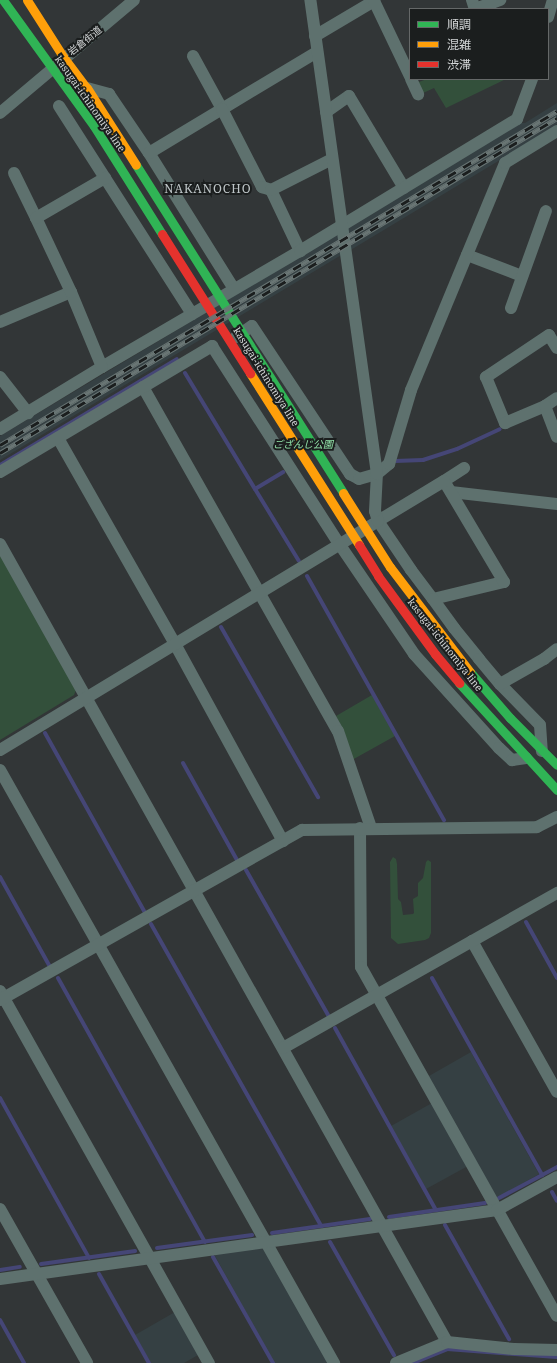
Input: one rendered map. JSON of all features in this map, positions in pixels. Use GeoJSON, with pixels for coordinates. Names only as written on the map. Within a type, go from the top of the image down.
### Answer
{"type":"FeatureCollection","features":[{"type":"Feature","properties":{"kind":"main road","name":"kasugai-ichinomiya line"},"geometry":{"type":"LineString","coordinates":[[3,0],[94,126],[378,576],[435,654],[526,758],[557,790]]}},
{"type":"Feature","properties":{"kind":"main road","name":"kasugai-ichinomiya line"},"geometry":{"type":"LineString","coordinates":[[27,0],[64,58],[87,88],[390,567],[476,680],[542,751],[557,765]]}},
{"type":"Feature","properties":{"kind":"street","name":"岩倉街道"},"geometry":{"type":"LineString","coordinates":[[0,113],[134,0]]}},
{"type":"Feature","properties":{"kind":"street"},"geometry":{"type":"LineString","coordinates":[[310,0],[377,474],[375,511],[378,521],[433,599],[500,684],[540,725],[542,751]]}},
{"type":"Feature","properties":{"kind":"street"},"geometry":{"type":"LineString","coordinates":[[478,8],[500,0]]}},
{"type":"Feature","properties":{"kind":"street"},"geometry":{"type":"LineString","coordinates":[[549,14],[553,0]]}},
{"type":"Feature","properties":{"kind":"street"},"geometry":{"type":"LineString","coordinates":[[315,36],[374,1],[409,74]]}},
{"type":"Feature","properties":{"kind":"street"},"geometry":{"type":"LineString","coordinates":[[150,154],[317,52]]}},
{"type":"Feature","properties":{"kind":"street"},"geometry":{"type":"LineString","coordinates":[[193,56],[262,187],[271,190],[332,159]]}},
{"type":"Feature","properties":{"kind":"street"},"geometry":{"type":"LineString","coordinates":[[411,80],[418,94]]}},
{"type":"Feature","properties":{"kind":"street"},"geometry":{"type":"LineString","coordinates":[[0,429],[102,367],[342,226],[517,119],[532,80]]}},
{"type":"Feature","properties":{"kind":"street"},"geometry":{"type":"LineString","coordinates":[[87,88],[109,94],[150,154],[234,289]]}},
{"type":"Feature","properties":{"kind":"street"},"geometry":{"type":"LineString","coordinates":[[326,112],[349,96],[404,188]]}},
{"type":"Feature","properties":{"kind":"street"},"geometry":{"type":"LineString","coordinates":[[59,106],[192,314]]}},
{"type":"Feature","properties":{"kind":"street"},"geometry":{"type":"LineString","coordinates":[[215,351],[250,322],[350,474],[359,479],[377,474],[389,464],[411,390],[505,163],[556,134]]}},
{"type":"Feature","properties":{"kind":"street"},"geometry":{"type":"LineString","coordinates":[[14,173],[71,292],[102,367]]}},
{"type":"Feature","properties":{"kind":"street"},"geometry":{"type":"LineString","coordinates":[[36,218],[105,178]]}},
{"type":"Feature","properties":{"kind":"street"},"geometry":{"type":"LineString","coordinates":[[271,190],[300,251]]}},
{"type":"Feature","properties":{"kind":"street"},"geometry":{"type":"LineString","coordinates":[[511,308],[546,211]]}},
{"type":"Feature","properties":{"kind":"street"},"geometry":{"type":"LineString","coordinates":[[467,255],[522,276]]}},
{"type":"Feature","properties":{"kind":"street"},"geometry":{"type":"LineString","coordinates":[[0,322],[71,292]]}},
{"type":"Feature","properties":{"kind":"street"},"geometry":{"type":"LineString","coordinates":[[557,348],[549,335],[486,377],[505,423],[545,406],[557,398]]}},
{"type":"Feature","properties":{"kind":"street"},"geometry":{"type":"LineString","coordinates":[[0,472],[212,346],[340,545],[414,654],[499,748],[512,760],[526,758]]}},
{"type":"Feature","properties":{"kind":"street"},"geometry":{"type":"LineString","coordinates":[[0,377],[28,413]]}},
{"type":"Feature","properties":{"kind":"street"},"geometry":{"type":"LineString","coordinates":[[144,387],[338,731],[366,828],[361,967],[557,1316]]}},
{"type":"Feature","properties":{"kind":"street"},"geometry":{"type":"LineString","coordinates":[[545,406],[557,437]]}},
{"type":"Feature","properties":{"kind":"street"},"geometry":{"type":"LineString","coordinates":[[58,438],[175,644],[283,841]]}},
{"type":"Feature","properties":{"kind":"street"},"geometry":{"type":"LineString","coordinates":[[0,750],[340,545],[464,468]]}},
{"type":"Feature","properties":{"kind":"street"},"geometry":{"type":"LineString","coordinates":[[433,599],[504,582],[444,480]]}},
{"type":"Feature","properties":{"kind":"street"},"geometry":{"type":"LineString","coordinates":[[451,492],[557,504]]}},
{"type":"Feature","properties":{"kind":"street"},"geometry":{"type":"LineString","coordinates":[[0,544],[447,1342]]}},
{"type":"Feature","properties":{"kind":"street"},"geometry":{"type":"LineString","coordinates":[[500,684],[544,660],[557,648]]}},
{"type":"Feature","properties":{"kind":"street"},"geometry":{"type":"LineString","coordinates":[[0,770],[334,1363]]}},
{"type":"Feature","properties":{"kind":"street"},"geometry":{"type":"LineString","coordinates":[[208,1363],[1,996],[98,944],[302,830],[537,827],[557,817]]}},
{"type":"Feature","properties":{"kind":"street"},"geometry":{"type":"LineString","coordinates":[[283,1048],[557,893]]}},
{"type":"Feature","properties":{"kind":"street"},"geometry":{"type":"LineString","coordinates":[[472,941],[557,1092]]}},
{"type":"Feature","properties":{"kind":"street"},"geometry":{"type":"LineString","coordinates":[[0,1279],[265,1241],[498,1210],[557,1177]]}},
{"type":"Feature","properties":{"kind":"street"},"geometry":{"type":"LineString","coordinates":[[0,1209],[86,1363]]}},
{"type":"Feature","properties":{"kind":"street"},"geometry":{"type":"LineString","coordinates":[[396,1363],[447,1342],[514,1349],[557,1350]]}},
{"type":"Feature","properties":{"kind":"shaded area"},"geometry":{"type":"Polygon","coordinates":[[[557,103],[557,124],[545,133],[349,251],[345,228],[557,103]]]}},
{"type":"Feature","properties":{"kind":"shaded area"},"geometry":{"type":"Polygon","coordinates":[[[339,233],[343,254],[0,460],[0,436],[339,233]]]}},
{"type":"Feature","properties":{"kind":"shaded area"},"geometry":{"type":"Polygon","coordinates":[[[471,1052],[539,1174],[497,1198],[429,1076],[471,1052]]]}},
{"type":"Feature","properties":{"kind":"shaded area"},"geometry":{"type":"Polygon","coordinates":[[[432,1103],[468,1166],[426,1189],[391,1126],[432,1103]]]}},
{"type":"Feature","properties":{"kind":"shaded area"},"geometry":{"type":"Polygon","coordinates":[[[262,1248],[267,1253],[329,1363],[274,1363],[214,1254],[262,1248]]]}},
{"type":"Feature","properties":{"kind":"shaded area"},"geometry":{"type":"Polygon","coordinates":[[[175,1312],[198,1355],[184,1363],[151,1363],[135,1335],[175,1312]]]}},
{"type":"Feature","properties":{"kind":"green space"},"geometry":{"type":"Polygon","coordinates":[[[424,80],[504,80],[446,108],[434,88],[421,94],[416,83],[424,80]]]}},
{"type":"Feature","properties":{"kind":"green space"},"geometry":{"type":"Polygon","coordinates":[[[0,554],[76,690],[74,695],[0,740],[0,554]]]}},
{"type":"Feature","properties":{"kind":"green space"},"geometry":{"type":"Polygon","coordinates":[[[372,695],[395,736],[352,760],[344,731],[336,716],[372,695]]]}},
{"type":"Feature","properties":{"kind":"green space"},"geometry":{"type":"Polygon","coordinates":[[[393,857],[396,859],[397,864],[398,899],[401,902],[403,915],[414,913],[413,899],[418,896],[418,883],[423,878],[426,862],[428,860],[431,862],[431,933],[429,938],[425,940],[398,944],[391,938],[390,862],[393,857]]]}},
{"type":"Feature","properties":{"kind":"waterway"},"geometry":{"type":"LineString","coordinates":[[0,465],[177,359]]}},
{"type":"Feature","properties":{"kind":"waterway"},"geometry":{"type":"LineString","coordinates":[[185,373],[255,489],[283,472]]}},
{"type":"Feature","properties":{"kind":"waterway"},"geometry":{"type":"LineString","coordinates":[[395,461],[423,460],[457,449],[500,429]]}},
{"type":"Feature","properties":{"kind":"waterway"},"geometry":{"type":"LineString","coordinates":[[255,489],[299,561]]}},
{"type":"Feature","properties":{"kind":"waterway"},"geometry":{"type":"LineString","coordinates":[[307,576],[444,820]]}},
{"type":"Feature","properties":{"kind":"waterway"},"geometry":{"type":"LineString","coordinates":[[221,627],[318,797]]}},
{"type":"Feature","properties":{"kind":"waterway"},"geometry":{"type":"LineString","coordinates":[[45,733],[145,913]]}},
{"type":"Feature","properties":{"kind":"waterway"},"geometry":{"type":"LineString","coordinates":[[183,763],[238,862]]}},
{"type":"Feature","properties":{"kind":"waterway"},"geometry":{"type":"LineString","coordinates":[[246,870],[329,1017]]}},
{"type":"Feature","properties":{"kind":"waterway"},"geometry":{"type":"LineString","coordinates":[[0,877],[49,965]]}},
{"type":"Feature","properties":{"kind":"waterway"},"geometry":{"type":"LineString","coordinates":[[526,922],[557,978]]}},
{"type":"Feature","properties":{"kind":"waterway"},"geometry":{"type":"LineString","coordinates":[[151,924],[321,1226]]}},
{"type":"Feature","properties":{"kind":"waterway"},"geometry":{"type":"LineString","coordinates":[[58,978],[205,1242]]}},
{"type":"Feature","properties":{"kind":"waterway"},"geometry":{"type":"LineString","coordinates":[[432,978],[542,1175]]}},
{"type":"Feature","properties":{"kind":"waterway"},"geometry":{"type":"LineString","coordinates":[[335,1028],[436,1210]]}},
{"type":"Feature","properties":{"kind":"waterway"},"geometry":{"type":"LineString","coordinates":[[0,1098],[89,1258]]}},
{"type":"Feature","properties":{"kind":"waterway"},"geometry":{"type":"LineString","coordinates":[[499,1198],[557,1167]]}},
{"type":"Feature","properties":{"kind":"waterway"},"geometry":{"type":"LineString","coordinates":[[552,1192],[557,1201]]}},
{"type":"Feature","properties":{"kind":"waterway"},"geometry":{"type":"LineString","coordinates":[[389,1217],[485,1203]]}},
{"type":"Feature","properties":{"kind":"waterway"},"geometry":{"type":"LineString","coordinates":[[272,1233],[370,1219]]}},
{"type":"Feature","properties":{"kind":"waterway"},"geometry":{"type":"LineString","coordinates":[[445,1225],[509,1339]]}},
{"type":"Feature","properties":{"kind":"waterway"},"geometry":{"type":"LineString","coordinates":[[157,1248],[252,1235]]}},
{"type":"Feature","properties":{"kind":"waterway"},"geometry":{"type":"LineString","coordinates":[[330,1242],[394,1355]]}},
{"type":"Feature","properties":{"kind":"waterway"},"geometry":{"type":"LineString","coordinates":[[41,1264],[135,1251]]}},
{"type":"Feature","properties":{"kind":"waterway"},"geometry":{"type":"LineString","coordinates":[[213,1257],[273,1363]]}},
{"type":"Feature","properties":{"kind":"waterway"},"geometry":{"type":"LineString","coordinates":[[0,1270],[20,1267]]}},
{"type":"Feature","properties":{"kind":"waterway"},"geometry":{"type":"LineString","coordinates":[[99,1274],[149,1363]]}},
{"type":"Feature","properties":{"kind":"waterway"},"geometry":{"type":"LineString","coordinates":[[0,1320],[24,1363]]}},
{"type":"Feature","properties":{"kind":"waterway"},"geometry":{"type":"LineString","coordinates":[[413,1363],[447,1349],[557,1357]]}},
{"type":"Feature","properties":{"kind":"railway"},"geometry":{"type":"LineString","coordinates":[[0,445],[557,111]]}},
{"type":"Feature","properties":{"kind":"railway"},"geometry":{"type":"LineString","coordinates":[[0,453],[557,118]]}},
{"type":"Feature","properties":{"kind":"traffic: fast"},"geometry":{"type":"LineString","coordinates":[[3,0],[94,126],[162,234]]}},
{"type":"Feature","properties":{"kind":"traffic: fast"},"geometry":{"type":"LineString","coordinates":[[136,165],[343,493]]}},
{"type":"Feature","properties":{"kind":"traffic: fast"},"geometry":{"type":"LineString","coordinates":[[470,672],[510,718],[557,765]]}},
{"type":"Feature","properties":{"kind":"traffic: fast"},"geometry":{"type":"LineString","coordinates":[[459,683],[557,790]]}},
{"type":"Feature","properties":{"kind":"traffic: slow"},"geometry":{"type":"LineString","coordinates":[[27,0],[64,58],[87,88],[136,165]]}},
{"type":"Feature","properties":{"kind":"traffic: slow"},"geometry":{"type":"LineString","coordinates":[[250,373],[359,545]]}},
{"type":"Feature","properties":{"kind":"traffic: slow"},"geometry":{"type":"LineString","coordinates":[[343,493],[390,567],[470,672]]}},
{"type":"Feature","properties":{"kind":"traffic: jam"},"geometry":{"type":"LineString","coordinates":[[162,234],[250,373]]}},
{"type":"Feature","properties":{"kind":"traffic: jam"},"geometry":{"type":"LineString","coordinates":[[359,545],[378,576],[435,654],[459,683]]}},
{"type":"Feature","properties":{"kind":"district","name":"NAKANOCHO"},"geometry":{"type":"Point","coordinates":[208,189]}},
{"type":"Feature","properties":{"kind":"park label","name":"ござんじ公園"},"geometry":{"type":"Point","coordinates":[303,445]}}]}
